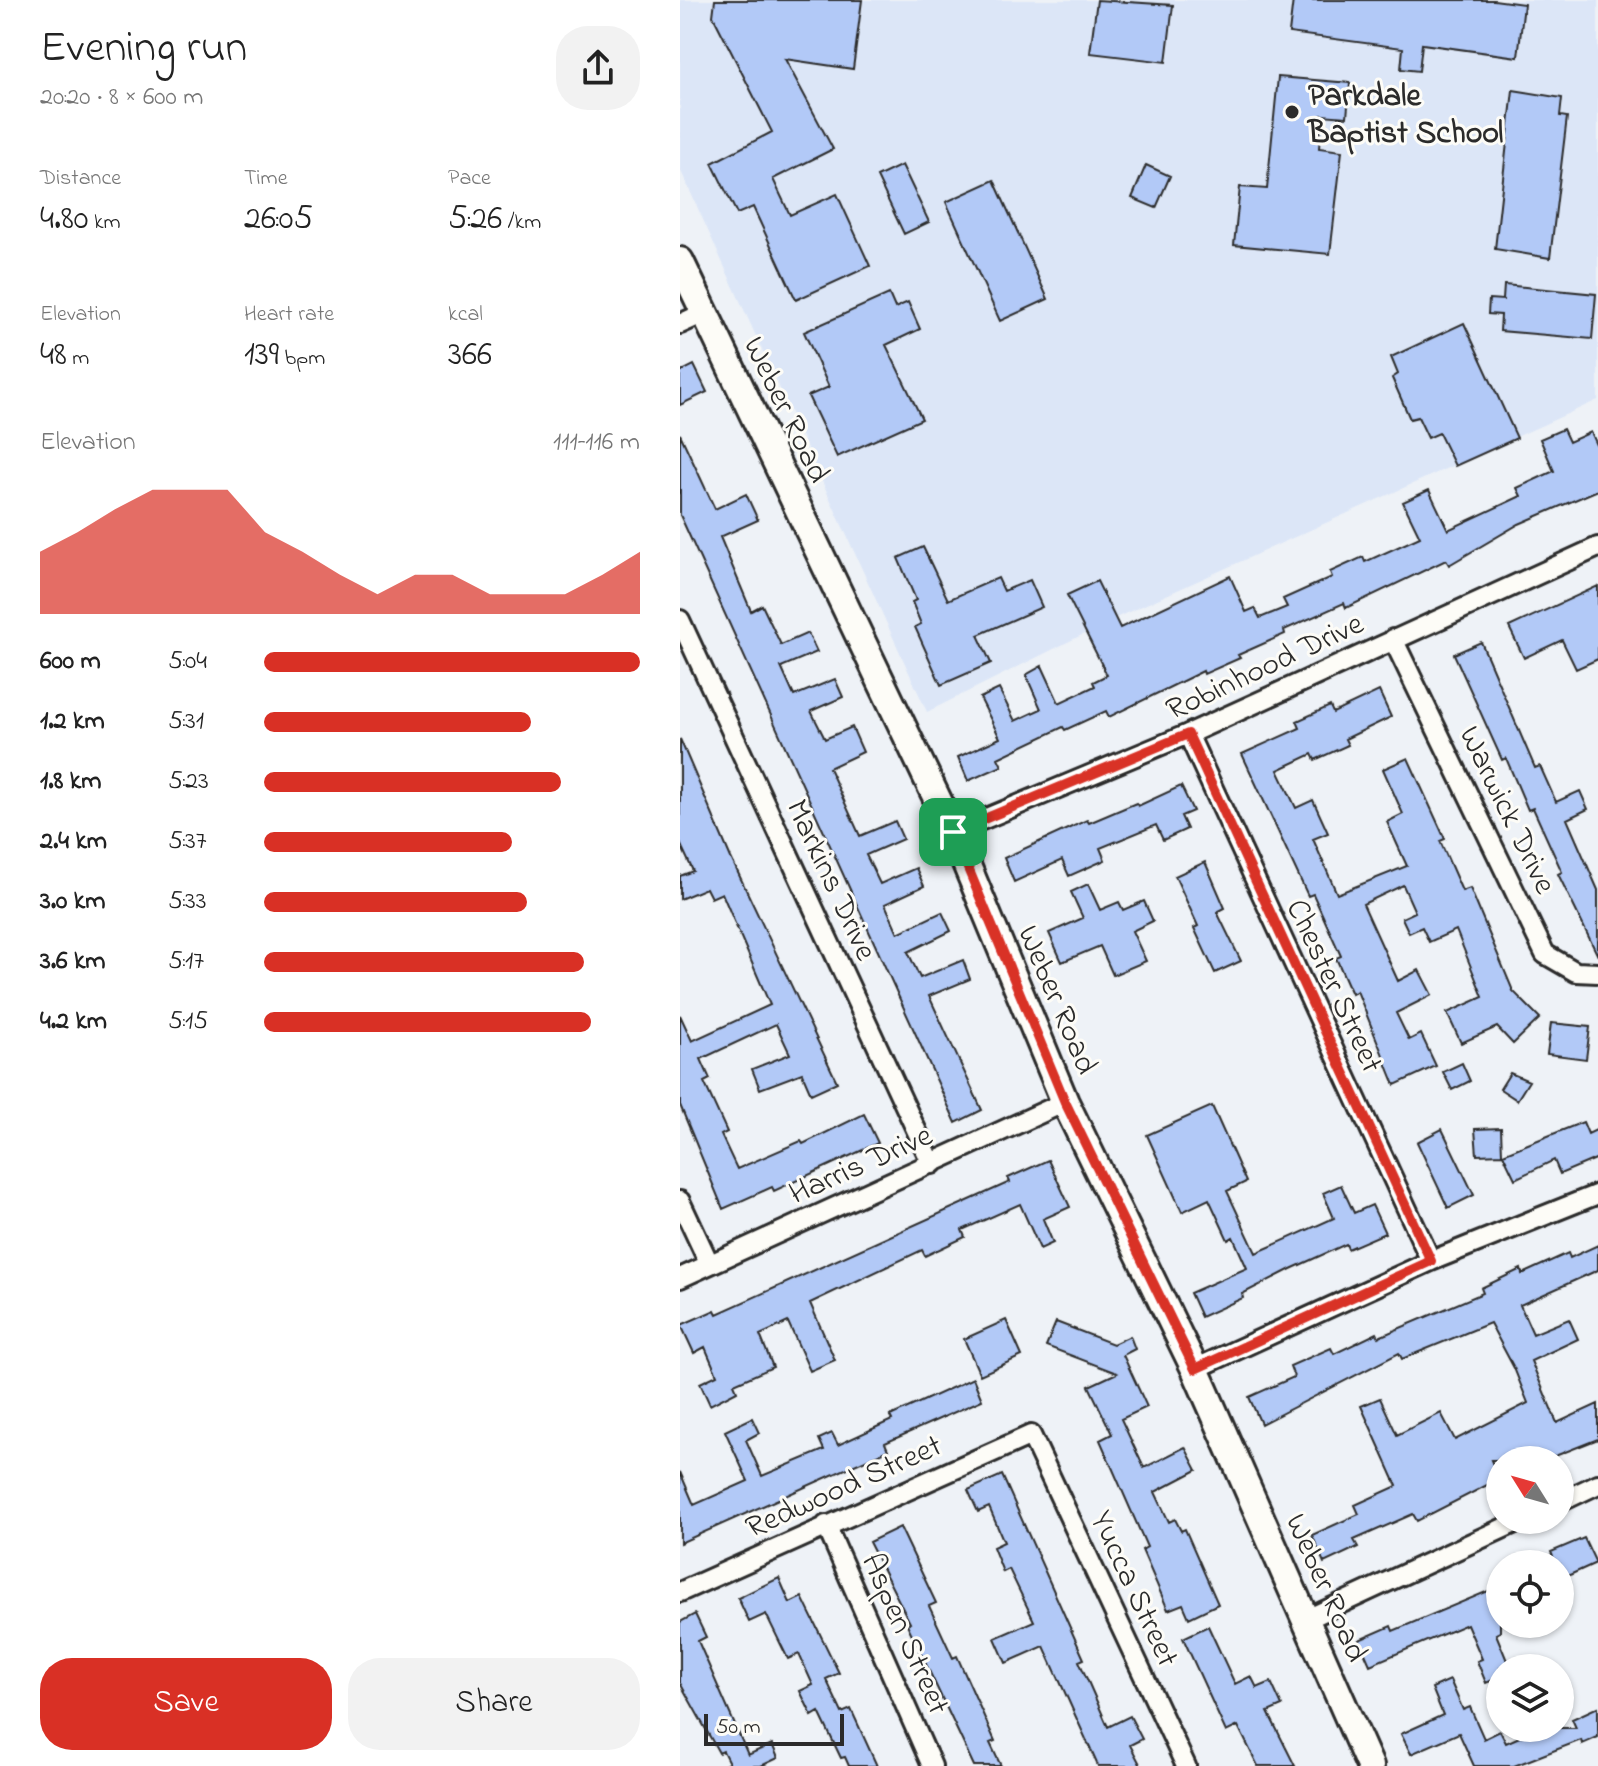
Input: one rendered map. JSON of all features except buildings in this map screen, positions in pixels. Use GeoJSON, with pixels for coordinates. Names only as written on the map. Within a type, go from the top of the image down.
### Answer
{"type":"FeatureCollection","features":[{"type":"Feature","properties":{"kind":"main road","name":"Weber Road"},"geometry":{"type":"LineString","coordinates":[[680,261],[692,318],[953,832],[1065,1102],[1195,1369],[1370,1766]]}},
{"type":"Feature","properties":{"kind":"street","name":"Robinhood Drive"},"geometry":{"type":"LineString","coordinates":[[953,832],[1188,734],[1598,547]]}},
{"type":"Feature","properties":{"kind":"street","name":"Markins Drive"},"geometry":{"type":"LineString","coordinates":[[680,620],[932,1164]]}},
{"type":"Feature","properties":{"kind":"street","name":"Warwick Drive"},"geometry":{"type":"LineString","coordinates":[[1393,639],[1545,954],[1576,972],[1598,973]]}},
{"type":"Feature","properties":{"kind":"street","name":"Chester Street"},"geometry":{"type":"LineString","coordinates":[[1188,734],[1431,1261]]}},
{"type":"Feature","properties":{"kind":"street","name":"Harris Drive"},"geometry":{"type":"LineString","coordinates":[[680,1278],[1065,1102]]}},
{"type":"Feature","properties":{"kind":"street"},"geometry":{"type":"LineString","coordinates":[[1195,1369],[1431,1261],[1598,1194]]}},
{"type":"Feature","properties":{"kind":"street"},"geometry":{"type":"LineString","coordinates":[[680,1201],[709,1263]]}},
{"type":"Feature","properties":{"kind":"street","name":"Redwood Street"},"geometry":{"type":"LineString","coordinates":[[680,1592],[1031,1435]]}},
{"type":"Feature","properties":{"kind":"street","name":"Yucca Street"},"geometry":{"type":"LineString","coordinates":[[1031,1435],[1186,1766]]}},
{"type":"Feature","properties":{"kind":"street"},"geometry":{"type":"LineString","coordinates":[[1574,1495],[1598,1484]]}},
{"type":"Feature","properties":{"kind":"street","name":"Aspen Street"},"geometry":{"type":"LineString","coordinates":[[826,1525],[932,1766]]}},
{"type":"Feature","properties":{"kind":"street"},"geometry":{"type":"LineString","coordinates":[[1305,1620],[1491,1534]]}},
{"type":"Feature","properties":{"kind":"shaded area"},"geometry":{"type":"Polygon","coordinates":[[[680,0],[1598,0],[1598,400],[1122,615],[927,712],[680,169],[680,0]]]}},
{"type":"Feature","properties":{"kind":"place","name":"Parkdale Baptist School"},"geometry":{"type":"Point","coordinates":[1292,112]}},
{"type":"Feature","properties":{"kind":"route"},"geometry":{"type":"LineString","coordinates":[[1188,734],[1431,1261],[1195,1369],[1065,1102],[953,832],[1188,734]]}}]}
